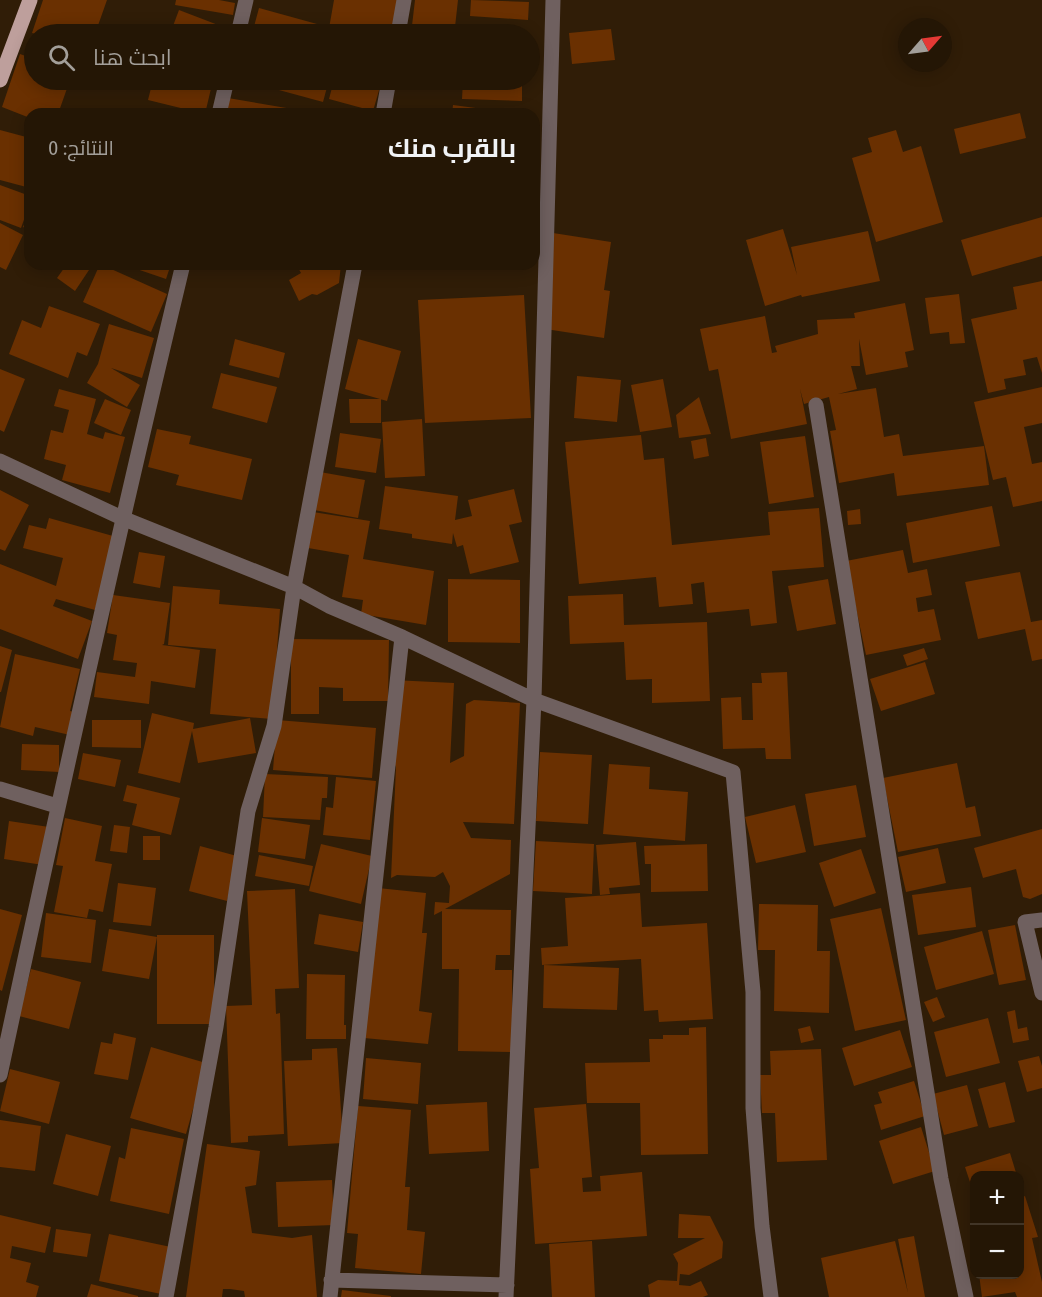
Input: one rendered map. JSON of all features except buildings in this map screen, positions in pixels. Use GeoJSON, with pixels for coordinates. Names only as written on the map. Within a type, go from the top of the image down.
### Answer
{"type":"FeatureCollection","features":[{"type":"Feature","properties":{"kind":"main road"},"geometry":{"type":"LineString","coordinates":[[0,80],[30,0]]}},
{"type":"Feature","properties":{"kind":"street"},"geometry":{"type":"LineString","coordinates":[[240,24],[246,0]]}},
{"type":"Feature","properties":{"kind":"street"},"geometry":{"type":"LineString","coordinates":[[400,24],[404,0]]}},
{"type":"Feature","properties":{"kind":"street"},"geometry":{"type":"LineString","coordinates":[[332,1280],[506,1291],[534,700],[554,0]]}},
{"type":"Feature","properties":{"kind":"street"},"geometry":{"type":"LineString","coordinates":[[220,108],[225,90]]}},
{"type":"Feature","properties":{"kind":"street"},"geometry":{"type":"LineString","coordinates":[[384,108],[387,90]]}},
{"type":"Feature","properties":{"kind":"street"},"geometry":{"type":"LineString","coordinates":[[0,1075],[57,806],[122,518],[182,270]]}},
{"type":"Feature","properties":{"kind":"street"},"geometry":{"type":"LineString","coordinates":[[166,1297],[216,1027],[248,811],[274,726],[294,587],[354,270]]}},
{"type":"Feature","properties":{"kind":"street"},"geometry":{"type":"LineString","coordinates":[[816,405],[941,1179],[966,1297]]}},
{"type":"Feature","properties":{"kind":"street"},"geometry":{"type":"LineString","coordinates":[[0,461],[122,518],[294,587],[329,606],[402,637],[534,700],[733,771],[753,992],[753,1108],[762,1226],[771,1297]]}},
{"type":"Feature","properties":{"kind":"street"},"geometry":{"type":"LineString","coordinates":[[330,1297],[402,637]]}},
{"type":"Feature","properties":{"kind":"street"},"geometry":{"type":"LineString","coordinates":[[0,789],[57,806]]}},
{"type":"Feature","properties":{"kind":"street"},"geometry":{"type":"LineString","coordinates":[[1042,920],[1026,922],[1042,993]]}}]}
